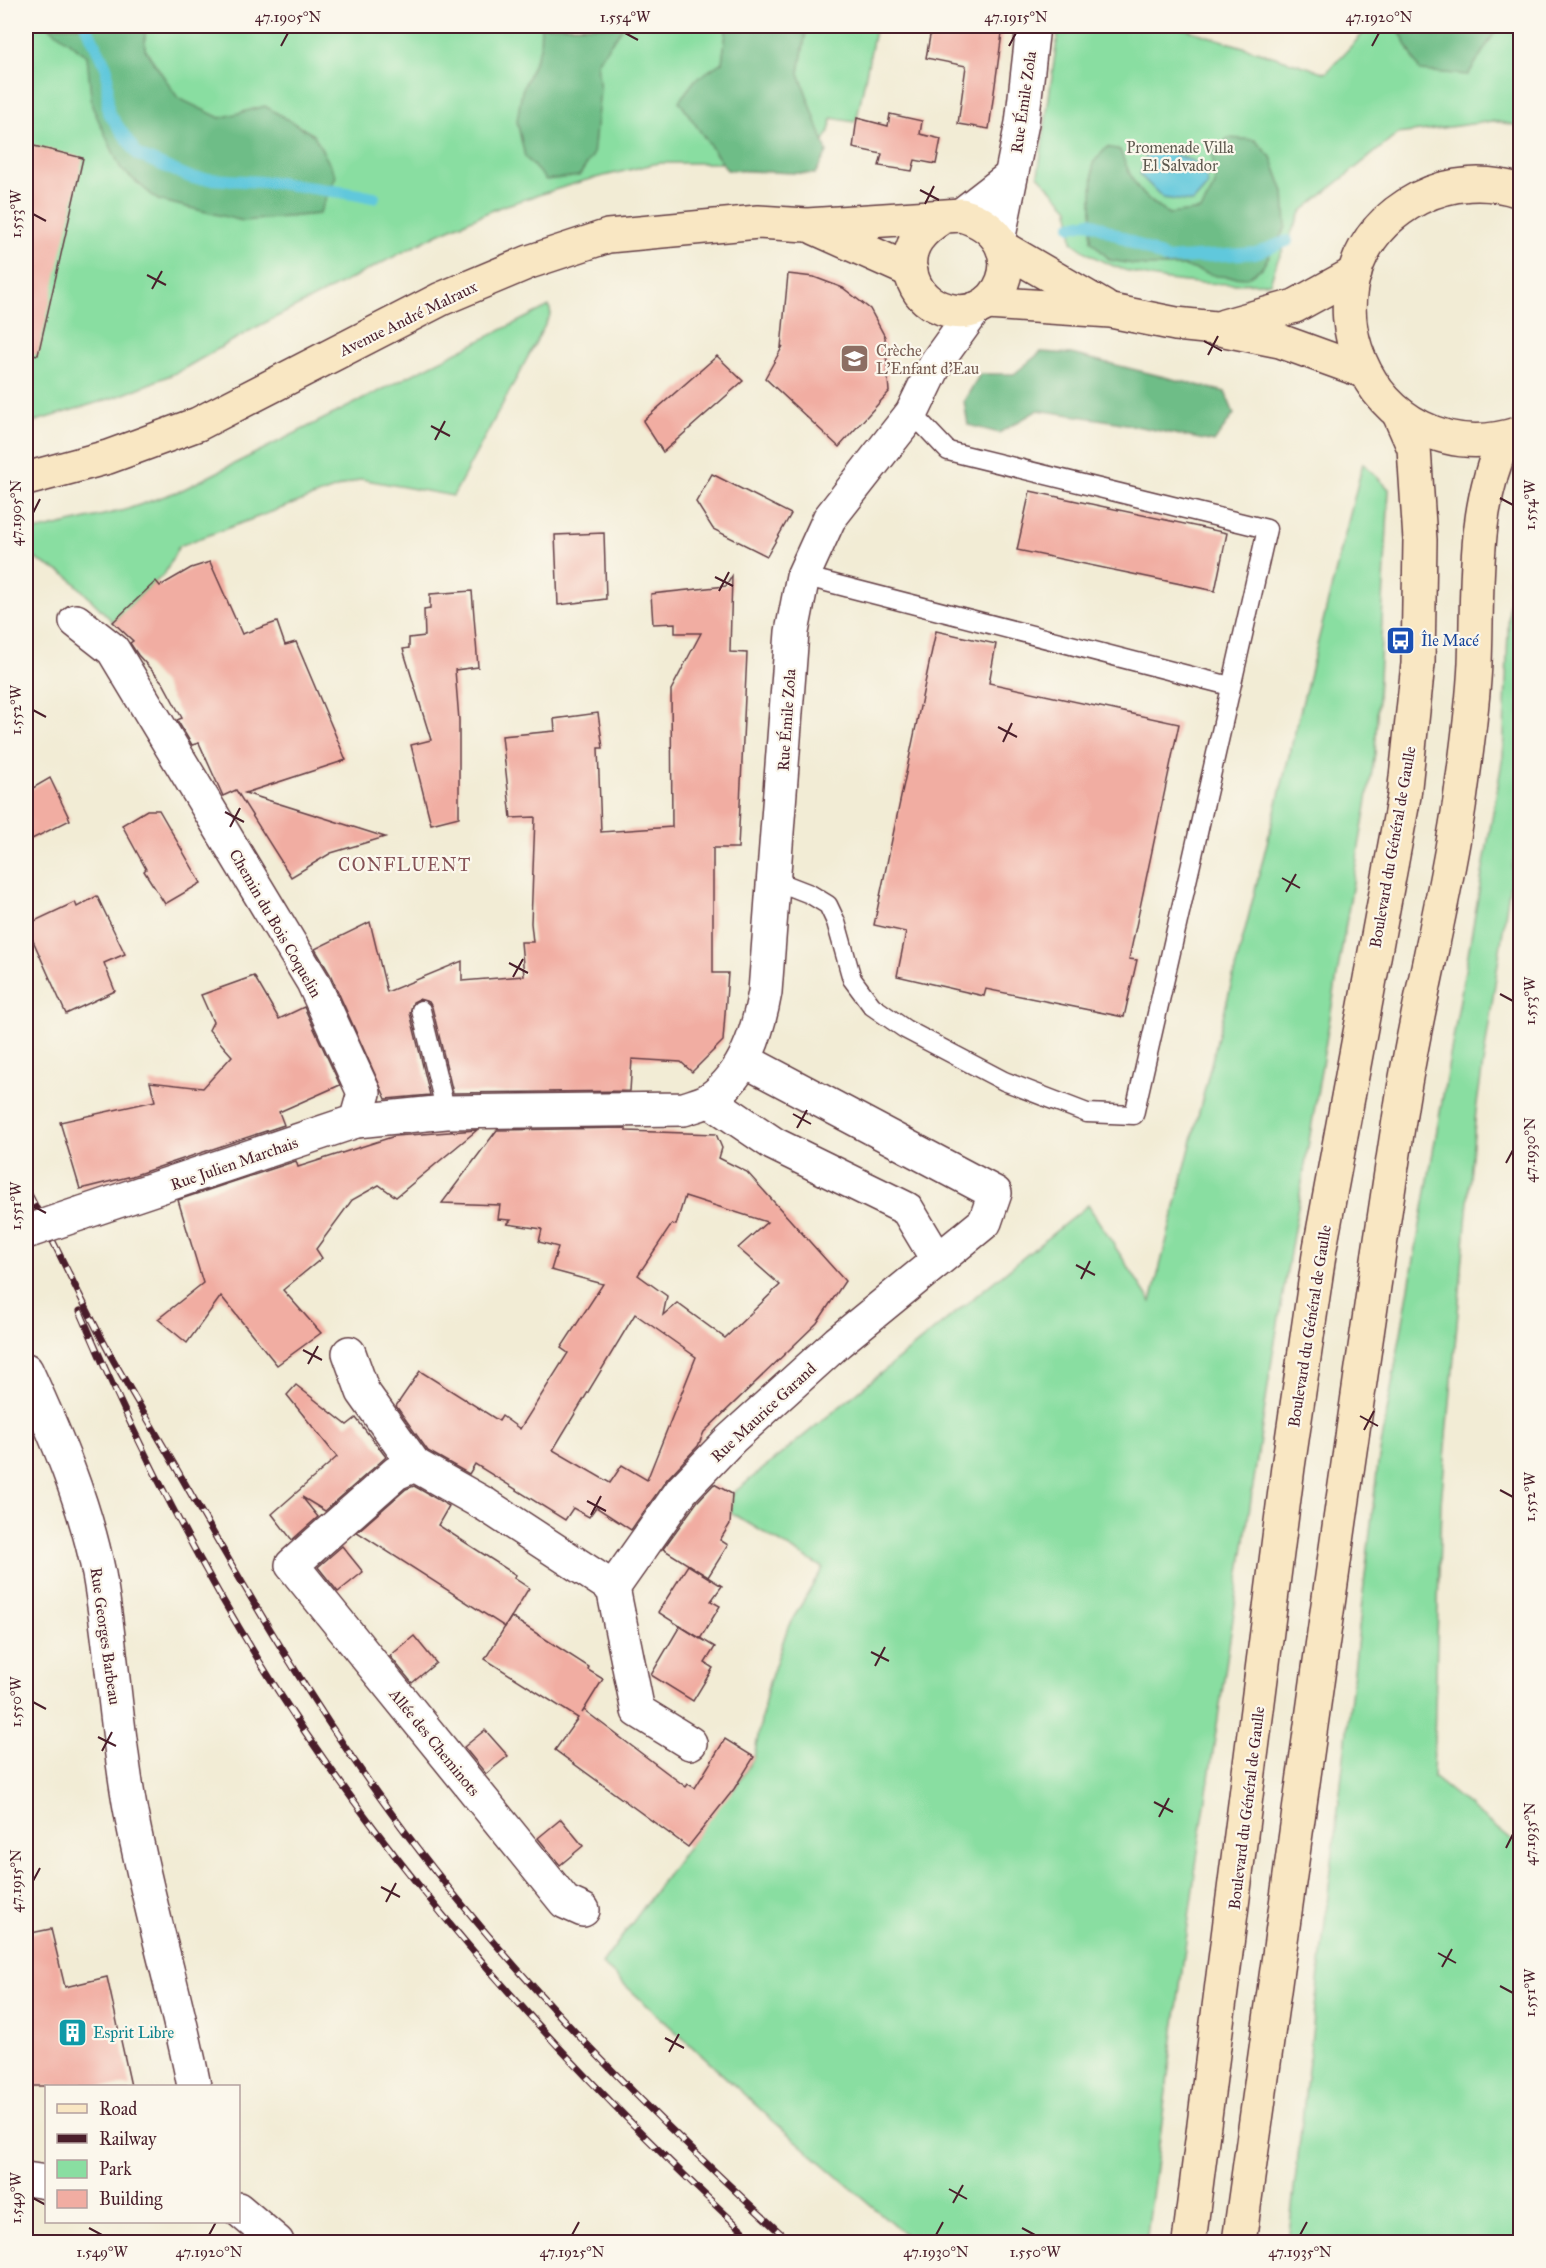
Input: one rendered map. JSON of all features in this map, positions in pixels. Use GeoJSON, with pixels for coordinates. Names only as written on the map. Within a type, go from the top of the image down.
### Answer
{"type":"FeatureCollection","features":[{"type":"Feature","properties":{"kind":"main road"},"geometry":{"type":"LineString","coordinates":[[1513,436],[1473,441],[1449,438],[1426,430],[1399,414],[1373,387],[1363,371],[1352,340],[1349,306],[1355,273],[1377,232],[1400,210],[1413,201],[1442,188],[1457,185],[1515,184]]}},
{"type":"Feature","properties":{"kind":"main road","name":"Avenue André Malraux"},"geometry":{"type":"LineString","coordinates":[[28,479],[108,458],[198,424],[441,299],[529,262],[597,239],[608,236],[758,222],[807,225],[951,216]]}},
{"type":"Feature","properties":{"kind":"main road"},"geometry":{"type":"LineString","coordinates":[[1111,311],[1001,242],[981,220],[951,216],[924,229],[912,247],[911,271],[919,293],[931,304],[946,311],[962,312],[981,306],[1111,311],[1280,341],[1363,371]]}},
{"type":"Feature","properties":{"kind":"main road","name":"Avenue André Malraux"},"geometry":{"type":"LineString","coordinates":[[807,225],[911,271]]}},
{"type":"Feature","properties":{"kind":"main road"},"geometry":{"type":"LineString","coordinates":[[981,306],[1003,282],[1006,258],[1001,242]]}},
{"type":"Feature","properties":{"kind":"main road"},"geometry":{"type":"LineString","coordinates":[[1215,328],[1295,306],[1355,273]]}},
{"type":"Feature","properties":{"kind":"main road","name":"Boulevard du Général de Gaulle"},"geometry":{"type":"LineString","coordinates":[[1189,2242],[1288,1467],[1320,1248],[1404,796],[1418,664],[1420,540],[1414,448],[1399,414]]}},
{"type":"Feature","properties":{"kind":"main road"},"geometry":{"type":"LineString","coordinates":[[1239,2242],[1405,1080],[1460,803],[1474,670],[1479,540],[1485,494],[1493,465],[1513,436]]}},
{"type":"Feature","properties":{"kind":"street","name":"Rue Émile Zola"},"geometry":{"type":"LineString","coordinates":[[1001,242],[1010,177],[1022,123],[1033,26]]}},
{"type":"Feature","properties":{"kind":"street"},"geometry":{"type":"LineString","coordinates":[[951,216],[1010,177]]}},
{"type":"Feature","properties":{"kind":"street"},"geometry":{"type":"LineString","coordinates":[[931,304],[936,363]]}},
{"type":"Feature","properties":{"kind":"street","name":"Rue Émile Zola"},"geometry":{"type":"LineString","coordinates":[[709,1100],[728,1082],[744,1060],[759,1025],[765,992],[792,632],[803,576],[829,519],[912,414],[936,363],[981,306]]}},
{"type":"Feature","properties":{"kind":"street","name":"Chemin du Bois Coquelin"},"geometry":{"type":"LineString","coordinates":[[76,621],[113,650],[313,982],[364,1093],[357,1121]]}},
{"type":"Feature","properties":{"kind":"street","name":"Rue Maurice Garand"},"geometry":{"type":"LineString","coordinates":[[613,1588],[682,1490],[731,1439],[838,1342],[985,1222],[995,1193],[744,1060]]}},
{"type":"Feature","properties":{"kind":"street"},"geometry":{"type":"LineString","coordinates":[[709,1100],[774,1144],[908,1209],[937,1259]]}},
{"type":"Feature","properties":{"kind":"street","name":"Rue Julien Marchais"},"geometry":{"type":"LineString","coordinates":[[26,1232],[357,1121],[446,1112],[684,1109],[709,1100]]}},
{"type":"Feature","properties":{"kind":"street"},"geometry":{"type":"LineString","coordinates":[[349,1353],[363,1392],[414,1464],[486,1505],[613,1588],[638,1712],[690,1743]]}},
{"type":"Feature","properties":{"kind":"street","name":"Rue Georges Barbeau"},"geometry":{"type":"LineString","coordinates":[[26,1370],[80,1497],[98,1573],[130,1809],[144,1885],[180,2013],[194,2085]]}},
{"type":"Feature","properties":{"kind":"street","name":"Allée des Cheminots"},"geometry":{"type":"LineString","coordinates":[[414,1464],[396,1473],[292,1565],[565,1902],[583,1910]]}},
{"type":"Feature","properties":{"kind":"street"},"geometry":{"type":"LineString","coordinates":[[26,2180],[45,2182]]}},
{"type":"Feature","properties":{"kind":"street"},"geometry":{"type":"LineString","coordinates":[[240,2211],[277,2242]]}},
{"type":"Feature","properties":{"kind":"lane"},"geometry":{"type":"LineString","coordinates":[[774,880],[810,894],[828,905],[836,922],[852,979],[872,1006],[905,1029],[1004,1081],[1087,1113],[1134,1115],[1267,529],[948,451],[912,414]]}},
{"type":"Feature","properties":{"kind":"lane"},"geometry":{"type":"LineString","coordinates":[[803,576],[1230,686]]}},
{"type":"Feature","properties":{"kind":"lane"},"geometry":{"type":"LineString","coordinates":[[421,1010],[446,1112]]}},
{"type":"Feature","properties":{"kind":"green space"},"geometry":{"type":"Polygon","coordinates":[[[26,26],[876,26],[857,118],[854,122],[832,118],[829,131],[810,173],[735,163],[658,163],[583,181],[500,207],[438,234],[251,330],[178,372],[119,396],[26,424],[26,26]]]}},
{"type":"Feature","properties":{"kind":"green space"},"geometry":{"type":"Polygon","coordinates":[[[48,26],[145,26],[145,49],[178,98],[220,118],[265,106],[314,135],[336,176],[319,214],[243,221],[158,200],[121,169],[92,106],[87,56],[48,26]]]}},
{"type":"Feature","properties":{"kind":"green space"},"geometry":{"type":"Polygon","coordinates":[[[541,26],[624,26],[597,62],[600,90],[593,155],[579,176],[546,180],[525,157],[517,121],[522,91],[540,48],[541,26]]]}},
{"type":"Feature","properties":{"kind":"green space"},"geometry":{"type":"Polygon","coordinates":[[[727,26],[807,26],[799,73],[827,152],[815,174],[727,170],[679,101],[695,80],[722,62],[727,26]]]}},
{"type":"Feature","properties":{"kind":"green space","name":"Promenade Villa El Salvador"},"geometry":{"type":"Polygon","coordinates":[[[1059,26],[1176,26],[1326,73],[1370,26],[1520,26],[1520,126],[1493,121],[1398,134],[1302,211],[1277,262],[1270,283],[1193,283],[1141,275],[1093,256],[1072,242],[1069,208],[1038,175],[1059,26]]]}},
{"type":"Feature","properties":{"kind":"green space"},"geometry":{"type":"Polygon","coordinates":[[[1402,26],[1499,26],[1468,75],[1420,71],[1400,32],[1402,26]]]}},
{"type":"Feature","properties":{"kind":"green space"},"geometry":{"type":"Polygon","coordinates":[[[1228,138],[1255,140],[1271,157],[1284,192],[1286,227],[1262,268],[1246,278],[1217,276],[1183,266],[1145,266],[1110,260],[1091,241],[1093,163],[1107,147],[1120,150],[1128,171],[1143,194],[1169,214],[1201,210],[1215,185],[1212,153],[1228,138]]]}},
{"type":"Feature","properties":{"kind":"green space"},"geometry":{"type":"Polygon","coordinates":[[[549,306],[551,314],[453,496],[361,479],[179,546],[165,573],[113,622],[68,576],[26,554],[26,533],[125,510],[182,490],[549,306]]]}},
{"type":"Feature","properties":{"kind":"green space"},"geometry":{"type":"Polygon","coordinates":[[[1041,352],[1071,354],[1225,392],[1234,414],[1214,442],[1111,421],[1038,410],[999,433],[968,425],[964,401],[980,374],[1014,374],[1041,352]]]}},
{"type":"Feature","properties":{"kind":"green space"},"geometry":{"type":"Polygon","coordinates":[[[1363,463],[1389,489],[1375,753],[1273,1353],[1197,1858],[1146,2242],[914,2242],[771,2119],[602,1964],[720,1803],[736,1787],[754,1757],[768,1686],[788,1627],[823,1568],[731,1513],[732,1494],[1088,1205],[1151,1302],[1363,463]]]}},
{"type":"Feature","properties":{"kind":"green space"},"geometry":{"type":"Polygon","coordinates":[[[1520,507],[1520,816],[1476,1111],[1441,1503],[1433,1777],[1520,1847],[1520,2242],[1288,2242],[1378,1463],[1503,756],[1513,509],[1520,507]]]}},
{"type":"Feature","properties":{"kind":"water"},"geometry":{"type":"Polygon","coordinates":[[[1158,147],[1204,166],[1208,185],[1193,202],[1163,198],[1140,175],[1145,158],[1158,147]]]}},
{"type":"Feature","properties":{"kind":"building"},"geometry":{"type":"Polygon","coordinates":[[[942,26],[1003,26],[989,129],[958,124],[966,66],[926,58],[931,30],[941,31],[942,26]]]}},
{"type":"Feature","properties":{"kind":"building"},"geometry":{"type":"Polygon","coordinates":[[[890,114],[922,121],[920,134],[941,139],[936,164],[915,160],[912,171],[879,166],[882,154],[853,148],[857,118],[888,126],[890,114]]]}},
{"type":"Feature","properties":{"kind":"building"},"geometry":{"type":"Polygon","coordinates":[[[26,144],[83,158],[38,355],[26,353],[26,144]]]}},
{"type":"Feature","properties":{"kind":"building","name":"Crèche L'Enfant d'Eau"},"geometry":{"type":"Polygon","coordinates":[[[788,274],[814,277],[843,288],[870,309],[885,337],[889,392],[839,447],[765,378],[783,346],[781,348],[788,274]]]}},
{"type":"Feature","properties":{"kind":"building"},"geometry":{"type":"Polygon","coordinates":[[[717,356],[743,381],[663,452],[643,421],[717,356]]]}},
{"type":"Feature","properties":{"kind":"building"},"geometry":{"type":"Polygon","coordinates":[[[712,474],[791,514],[767,556],[713,529],[696,502],[712,474]]]}},
{"type":"Feature","properties":{"kind":"building"},"geometry":{"type":"Polygon","coordinates":[[[1030,491],[1227,533],[1215,591],[1017,550],[1030,491]]]}},
{"type":"Feature","properties":{"kind":"building"},"geometry":{"type":"Polygon","coordinates":[[[604,533],[606,599],[558,605],[555,535],[604,533]]]}},
{"type":"Feature","properties":{"kind":"building"},"geometry":{"type":"Polygon","coordinates":[[[210,562],[242,634],[277,622],[285,645],[296,642],[346,760],[245,793],[385,837],[331,853],[291,877],[236,790],[223,796],[199,743],[192,745],[177,720],[182,718],[163,683],[138,655],[130,643],[133,641],[113,622],[156,581],[160,586],[191,568],[210,562]]]}},
{"type":"Feature","properties":{"kind":"building"},"geometry":{"type":"Polygon","coordinates":[[[732,576],[730,652],[747,653],[738,848],[713,848],[713,973],[728,973],[723,1041],[692,1072],[681,1062],[632,1059],[630,1091],[453,1093],[432,1007],[429,1002],[419,999],[413,1002],[410,1013],[430,1095],[386,1099],[330,974],[315,949],[370,922],[387,992],[462,961],[462,981],[524,976],[521,942],[533,942],[531,923],[535,817],[511,818],[502,736],[555,731],[554,719],[598,713],[603,748],[598,748],[601,832],[672,827],[671,690],[701,633],[675,633],[675,623],[653,624],[651,594],[726,586],[732,576]]]}},
{"type":"Feature","properties":{"kind":"building"},"geometry":{"type":"Polygon","coordinates":[[[472,591],[478,667],[455,670],[459,720],[459,817],[431,824],[411,745],[431,740],[403,649],[409,648],[409,638],[425,636],[424,610],[430,609],[430,594],[472,591]]]}},
{"type":"Feature","properties":{"kind":"building"},"geometry":{"type":"Polygon","coordinates":[[[936,631],[996,644],[989,683],[1179,724],[1129,959],[1137,960],[1124,1017],[986,989],[984,996],[897,976],[906,932],[874,925],[936,631]]]}},
{"type":"Feature","properties":{"kind":"building"},"geometry":{"type":"Polygon","coordinates":[[[50,778],[70,820],[26,842],[26,792],[50,778]]]}},
{"type":"Feature","properties":{"kind":"building"},"geometry":{"type":"Polygon","coordinates":[[[147,810],[159,810],[201,883],[165,904],[144,871],[146,869],[122,825],[147,810]]]}},
{"type":"Feature","properties":{"kind":"building"},"geometry":{"type":"Polygon","coordinates":[[[97,896],[125,954],[104,963],[115,991],[66,1014],[26,925],[75,902],[77,907],[97,896]]]}},
{"type":"Feature","properties":{"kind":"building"},"geometry":{"type":"Polygon","coordinates":[[[254,976],[279,1019],[304,1007],[340,1085],[279,1112],[284,1125],[132,1176],[80,1189],[60,1122],[155,1101],[150,1082],[203,1088],[232,1056],[209,1030],[213,1022],[201,995],[254,976]]]}},
{"type":"Feature","properties":{"kind":"building"},"geometry":{"type":"Polygon","coordinates":[[[626,1128],[626,1131],[716,1134],[722,1148],[719,1158],[747,1172],[845,1281],[817,1323],[704,1432],[698,1446],[667,1479],[631,1530],[596,1507],[589,1517],[573,1508],[565,1520],[475,1464],[469,1474],[428,1451],[396,1406],[420,1371],[499,1421],[502,1416],[520,1429],[568,1353],[561,1348],[603,1284],[551,1270],[558,1247],[539,1242],[542,1229],[507,1224],[511,1220],[498,1219],[500,1205],[442,1203],[497,1130],[626,1128]],[[685,1196],[676,1225],[672,1224],[638,1275],[667,1296],[663,1315],[677,1303],[725,1338],[780,1285],[738,1248],[767,1222],[685,1196]],[[635,1314],[553,1450],[610,1483],[622,1465],[647,1480],[696,1357],[635,1314]]]}},
{"type":"Feature","properties":{"kind":"building"},"geometry":{"type":"Polygon","coordinates":[[[477,1130],[396,1197],[379,1185],[352,1200],[316,1249],[322,1258],[283,1290],[321,1333],[277,1365],[221,1296],[187,1343],[158,1319],[203,1283],[178,1200],[296,1161],[298,1167],[395,1136],[477,1130]]]}},
{"type":"Feature","properties":{"kind":"building"},"geometry":{"type":"Polygon","coordinates":[[[296,1385],[347,1425],[356,1418],[386,1457],[325,1511],[302,1497],[318,1517],[292,1540],[272,1514],[337,1457],[287,1395],[296,1385]]]}},
{"type":"Feature","properties":{"kind":"building"},"geometry":{"type":"Polygon","coordinates":[[[714,1484],[732,1494],[730,1524],[720,1540],[728,1545],[708,1577],[663,1549],[697,1502],[714,1484]]]}},
{"type":"Feature","properties":{"kind":"building"},"geometry":{"type":"Polygon","coordinates":[[[414,1486],[449,1506],[438,1525],[516,1575],[514,1578],[529,1588],[505,1627],[357,1532],[406,1489],[414,1486]]]}},
{"type":"Feature","properties":{"kind":"building"},"geometry":{"type":"Polygon","coordinates":[[[342,1546],[363,1572],[338,1592],[318,1567],[342,1546]]]}},
{"type":"Feature","properties":{"kind":"building"},"geometry":{"type":"Polygon","coordinates":[[[688,1565],[722,1586],[711,1601],[720,1606],[700,1639],[658,1612],[688,1565]]]}},
{"type":"Feature","properties":{"kind":"building"},"geometry":{"type":"Polygon","coordinates":[[[511,1617],[589,1667],[588,1670],[603,1679],[582,1713],[584,1710],[686,1787],[688,1784],[695,1788],[725,1739],[754,1757],[734,1789],[688,1847],[555,1750],[578,1718],[485,1659],[511,1617]]]}},
{"type":"Feature","properties":{"kind":"building"},"geometry":{"type":"Polygon","coordinates":[[[680,1626],[715,1647],[705,1663],[713,1668],[693,1701],[651,1675],[680,1626]]]}},
{"type":"Feature","properties":{"kind":"building"},"geometry":{"type":"Polygon","coordinates":[[[414,1636],[436,1663],[412,1683],[390,1656],[414,1636]]]}},
{"type":"Feature","properties":{"kind":"building"},"geometry":{"type":"Polygon","coordinates":[[[485,1730],[508,1756],[486,1774],[464,1747],[485,1730]]]}},
{"type":"Feature","properties":{"kind":"building"},"geometry":{"type":"Polygon","coordinates":[[[561,1819],[583,1846],[560,1865],[538,1838],[561,1819]]]}},
{"type":"Feature","properties":{"kind":"building","name":"Esprit Libre"},"geometry":{"type":"Polygon","coordinates":[[[51,1929],[65,1987],[107,1977],[131,2085],[26,2086],[26,1934],[51,1929]]]}},
{"type":"Feature","properties":{"kind":"waterway"},"geometry":{"type":"LineString","coordinates":[[86,26],[107,69],[108,112],[138,155],[192,178],[278,183],[374,197]]}},
{"type":"Feature","properties":{"kind":"waterway"},"geometry":{"type":"LineString","coordinates":[[1071,226],[1090,222],[1167,259],[1256,253],[1287,241]]}},
{"type":"Feature","properties":{"kind":"railway"},"geometry":{"type":"LineString","coordinates":[[28,1192],[111,1356],[235,1570],[283,1652],[389,1810],[480,1926],[579,2036],[683,2141],[790,2242]]}},
{"type":"Feature","properties":{"kind":"railway"},"geometry":{"type":"LineString","coordinates":[[80,1311],[155,1474],[211,1579],[272,1682],[354,1802],[406,1869],[515,2000],[632,2124],[755,2242]]}},
{"type":"Feature","properties":{"kind":"place","name":"Crèche L'Enfant d'Eau"},"geometry":{"type":"Point","coordinates":[855,359]}},
{"type":"Feature","properties":{"kind":"place","name":"Île Macé"},"geometry":{"type":"Point","coordinates":[1400,640]}},
{"type":"Feature","properties":{"kind":"place","name":"Esprit Libre"},"geometry":{"type":"Point","coordinates":[72,2032]}},
{"type":"Feature","properties":{"kind":"district","name":"CONFLUENT"},"geometry":{"type":"Point","coordinates":[405,865]}}]}
